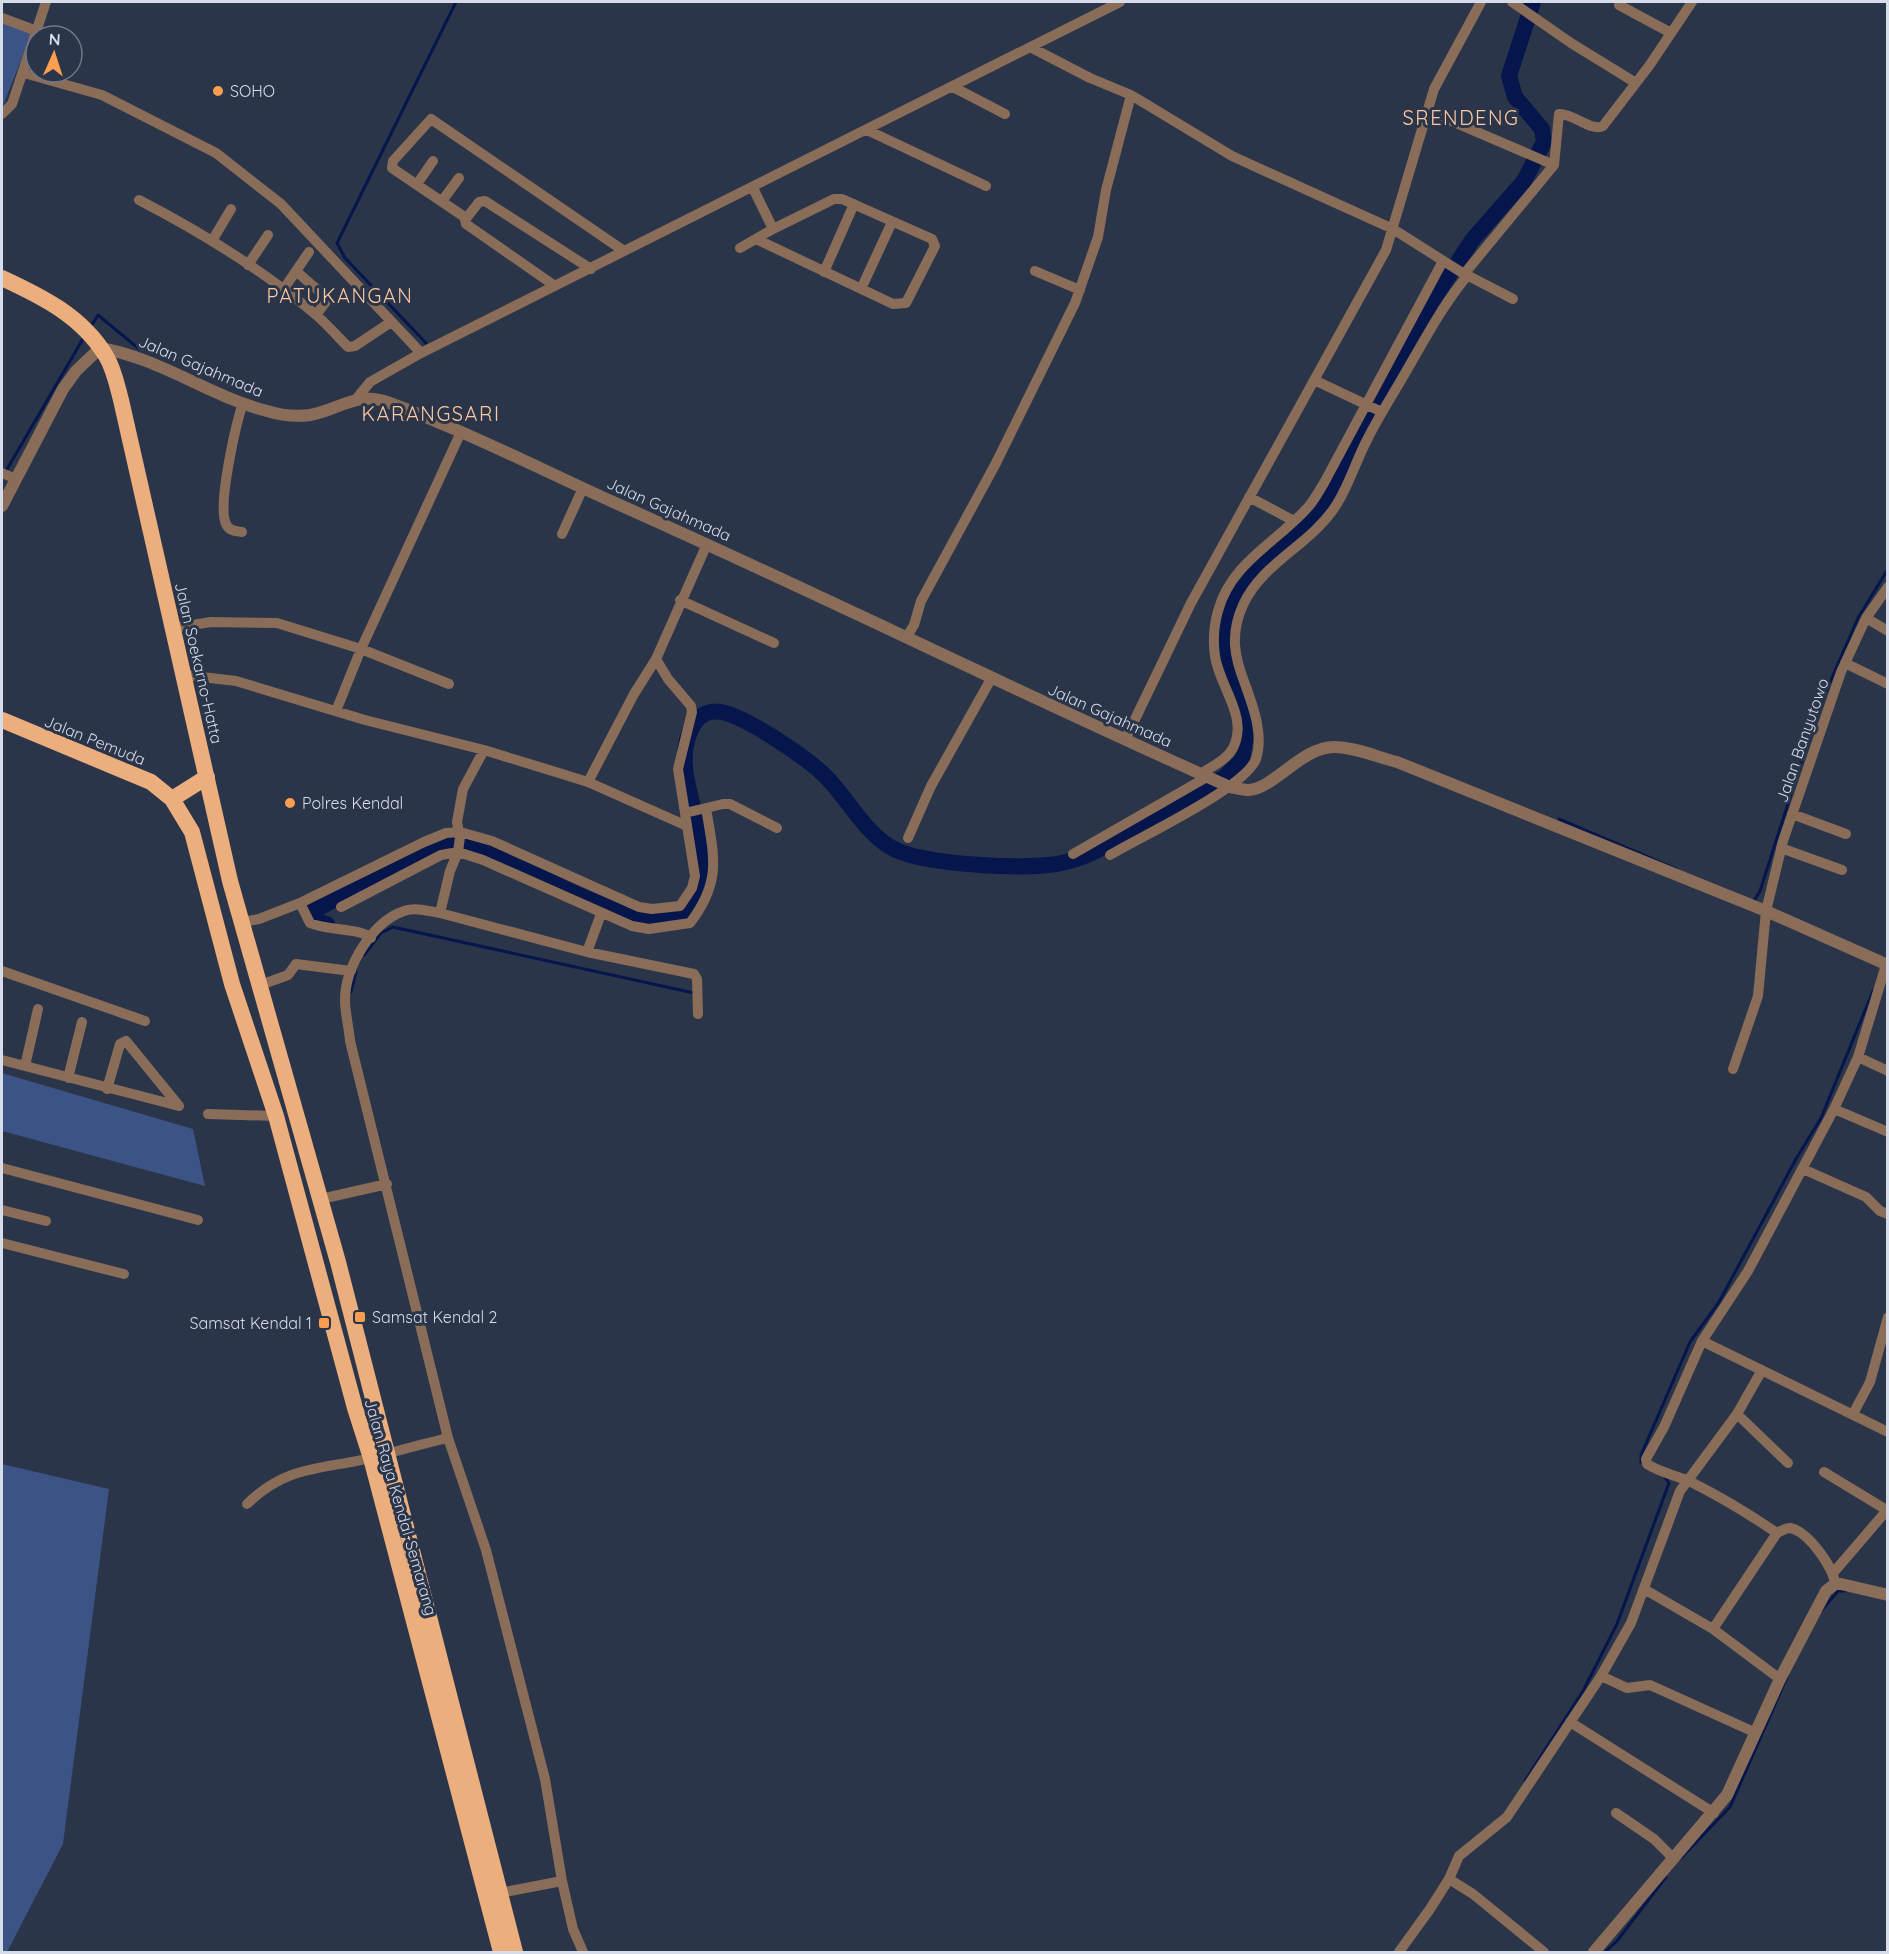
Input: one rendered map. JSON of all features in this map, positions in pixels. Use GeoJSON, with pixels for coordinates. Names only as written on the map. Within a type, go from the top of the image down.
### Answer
{"type":"FeatureCollection","features":[{"type":"Feature","properties":{"kind":"highway","name":"Jalan Soekarno-Hatta"},"geometry":{"type":"LineString","coordinates":[[2,278],[44,298],[81,326],[97,344],[111,366],[121,400],[185,675],[226,861],[248,928],[294,1106]]}},
{"type":"Feature","properties":{"kind":"highway","name":"Jalan Pemuda"},"geometry":{"type":"LineString","coordinates":[[2,720],[151,782],[172,799]]}},
{"type":"Feature","properties":{"kind":"highway"},"geometry":{"type":"LineString","coordinates":[[172,799],[207,777]]}},
{"type":"Feature","properties":{"kind":"highway","name":"Jalan Raya Kendal-Semarang"},"geometry":{"type":"LineString","coordinates":[[172,799],[182,811],[192,832],[232,984],[276,1116],[354,1408],[378,1455]]}},
{"type":"Feature","properties":{"kind":"highway","name":"Jalan Raya Kendal-Semarang"},"geometry":{"type":"LineString","coordinates":[[294,1106],[321,1199],[378,1455],[446,1714],[501,1953]]}},
{"type":"Feature","properties":{"kind":"highway","name":"Jalan Raya Kendal-Semarang"},"geometry":{"type":"LineString","coordinates":[[446,1714],[500,1893],[515,1953]]}},
{"type":"Feature","properties":{"kind":"street"},"geometry":{"type":"LineString","coordinates":[[40,24],[46,2]]}},
{"type":"Feature","properties":{"kind":"street"},"geometry":{"type":"LineString","coordinates":[[357,398],[370,382],[421,353],[1120,2]]}},
{"type":"Feature","properties":{"kind":"street"},"geometry":{"type":"LineString","coordinates":[[1128,732],[1191,603],[1386,250],[1441,72],[1481,2]]}},
{"type":"Feature","properties":{"kind":"street"},"geometry":{"type":"LineString","coordinates":[[1512,2],[1636,82]]}},
{"type":"Feature","properties":{"kind":"street"},"geometry":{"type":"LineString","coordinates":[[1110,855],[1235,782],[1256,759],[1258,736],[1254,710],[1235,658],[1233,643],[1241,609],[1250,590],[1263,574],[1317,530],[1335,506],[1381,411],[1464,274],[1551,164],[1559,114],[1601,128],[1692,2]]}},
{"type":"Feature","properties":{"kind":"street"},"geometry":{"type":"LineString","coordinates":[[1619,5],[1671,33]]}},
{"type":"Feature","properties":{"kind":"street"},"geometry":{"type":"LineString","coordinates":[[2,18],[24,26]]}},
{"type":"Feature","properties":{"kind":"street"},"geometry":{"type":"LineString","coordinates":[[1032,48],[1090,78],[1131,95],[1232,156],[1393,230],[1464,274],[1513,299]]}},
{"type":"Feature","properties":{"kind":"street"},"geometry":{"type":"LineString","coordinates":[[2,114],[12,104],[24,73]]}},
{"type":"Feature","properties":{"kind":"street"},"geometry":{"type":"LineString","coordinates":[[63,84],[102,95],[216,153],[281,204],[421,353]]}},
{"type":"Feature","properties":{"kind":"street"},"geometry":{"type":"LineString","coordinates":[[953,87],[1005,114]]}},
{"type":"Feature","properties":{"kind":"street"},"geometry":{"type":"LineString","coordinates":[[910,632],[921,601],[995,465],[1080,291],[1098,237],[1106,190],[1131,95]]}},
{"type":"Feature","properties":{"kind":"street"},"geometry":{"type":"LineString","coordinates":[[1428,111],[1551,164]]}},
{"type":"Feature","properties":{"kind":"street"},"geometry":{"type":"LineString","coordinates":[[466,218],[392,168],[392,163],[431,119],[624,251]]}},
{"type":"Feature","properties":{"kind":"street"},"geometry":{"type":"LineString","coordinates":[[867,130],[986,186]]}},
{"type":"Feature","properties":{"kind":"street"},"geometry":{"type":"LineString","coordinates":[[417,184],[433,161]]}},
{"type":"Feature","properties":{"kind":"street"},"geometry":{"type":"LineString","coordinates":[[442,201],[459,178]]}},
{"type":"Feature","properties":{"kind":"street"},"geometry":{"type":"LineString","coordinates":[[753,188],[773,230]]}},
{"type":"Feature","properties":{"kind":"street"},"geometry":{"type":"LineString","coordinates":[[740,248],[756,239],[773,230],[834,199],[854,204],[932,239],[935,246],[906,303],[893,304],[756,239]]}},
{"type":"Feature","properties":{"kind":"street"},"geometry":{"type":"LineString","coordinates":[[140,200],[212,241],[248,265],[316,315],[348,347],[355,346],[391,322]]}},
{"type":"Feature","properties":{"kind":"street"},"geometry":{"type":"LineString","coordinates":[[555,286],[466,224],[466,218],[483,200],[591,269]]}},
{"type":"Feature","properties":{"kind":"street"},"geometry":{"type":"LineString","coordinates":[[824,272],[854,204]]}},
{"type":"Feature","properties":{"kind":"street"},"geometry":{"type":"LineString","coordinates":[[212,241],[231,209]]}},
{"type":"Feature","properties":{"kind":"street"},"geometry":{"type":"LineString","coordinates":[[861,289],[892,222]]}},
{"type":"Feature","properties":{"kind":"street"},"geometry":{"type":"LineString","coordinates":[[248,265],[268,235]]}},
{"type":"Feature","properties":{"kind":"street"},"geometry":{"type":"LineString","coordinates":[[283,290],[309,252]]}},
{"type":"Feature","properties":{"kind":"street"},"geometry":{"type":"LineString","coordinates":[[1073,854],[1207,776],[1232,749],[1236,738],[1235,711],[1215,657],[1214,638],[1218,611],[1230,583],[1248,559],[1309,506],[1446,263]]}},
{"type":"Feature","properties":{"kind":"street"},"geometry":{"type":"LineString","coordinates":[[1035,271],[1080,291]]}},
{"type":"Feature","properties":{"kind":"street"},"geometry":{"type":"LineString","coordinates":[[297,272],[328,299],[316,315]]}},
{"type":"Feature","properties":{"kind":"street"},"geometry":{"type":"LineString","coordinates":[[2,506],[9,476],[63,389],[97,344]]}},
{"type":"Feature","properties":{"kind":"street","name":"Jalan Gajahmada"},"geometry":{"type":"LineString","coordinates":[[97,344],[160,366],[243,403],[281,414],[310,415],[357,398],[384,400],[461,432],[583,488],[702,554],[910,632],[991,679],[1128,732],[1207,776],[1235,782]]}},
{"type":"Feature","properties":{"kind":"street"},"geometry":{"type":"LineString","coordinates":[[1314,380],[1381,411]]}},
{"type":"Feature","properties":{"kind":"street"},"geometry":{"type":"LineString","coordinates":[[242,532],[231,530],[225,524],[224,510],[233,435],[243,403]]}},
{"type":"Feature","properties":{"kind":"street"},"geometry":{"type":"LineString","coordinates":[[336,711],[361,649],[461,432]]}},
{"type":"Feature","properties":{"kind":"street"},"geometry":{"type":"LineString","coordinates":[[562,534],[583,488]]}},
{"type":"Feature","properties":{"kind":"street"},"geometry":{"type":"LineString","coordinates":[[1249,497],[1294,521]]}},
{"type":"Feature","properties":{"kind":"street"},"geometry":{"type":"LineString","coordinates":[[588,782],[634,694],[656,659],[702,554]]}},
{"type":"Feature","properties":{"kind":"street","name":"Jalan Banyutowo"},"geometry":{"type":"LineString","coordinates":[[1732,1068],[1758,996],[1766,911],[1781,848],[1845,663],[1866,618],[1887,588]]}},
{"type":"Feature","properties":{"kind":"street"},"geometry":{"type":"LineString","coordinates":[[680,600],[774,644]]}},
{"type":"Feature","properties":{"kind":"street"},"geometry":{"type":"LineString","coordinates":[[1866,618],[1887,631]]}},
{"type":"Feature","properties":{"kind":"street"},"geometry":{"type":"LineString","coordinates":[[174,628],[211,622],[277,624],[361,649],[449,684]]}},
{"type":"Feature","properties":{"kind":"street"},"geometry":{"type":"LineString","coordinates":[[656,659],[668,679],[691,706],[692,712],[678,760],[695,876],[692,888],[681,907]]}},
{"type":"Feature","properties":{"kind":"street"},"geometry":{"type":"LineString","coordinates":[[1845,663],[1887,684]]}},
{"type":"Feature","properties":{"kind":"street"},"geometry":{"type":"LineString","coordinates":[[185,675],[236,681],[336,711],[484,750],[588,782],[687,826]]}},
{"type":"Feature","properties":{"kind":"street"},"geometry":{"type":"LineString","coordinates":[[908,838],[931,786],[991,679]]}},
{"type":"Feature","properties":{"kind":"street"},"geometry":{"type":"LineString","coordinates":[[1235,782],[1250,790],[1262,786],[1318,750],[1333,747],[1396,762],[1766,911],[1886,970],[1858,1057],[1834,1108],[1748,1271],[1702,1341],[1664,1427],[1646,1459],[1647,1464],[1656,1470],[1687,1480],[1751,1516],[1776,1533]]}},
{"type":"Feature","properties":{"kind":"street"},"geometry":{"type":"LineString","coordinates":[[440,913],[459,843],[458,822],[464,789],[484,750]]}},
{"type":"Feature","properties":{"kind":"street"},"geometry":{"type":"LineString","coordinates":[[687,812],[730,804],[777,828]]}},
{"type":"Feature","properties":{"kind":"street"},"geometry":{"type":"LineString","coordinates":[[248,928],[259,920],[302,906],[424,842],[446,833],[483,860],[632,926],[649,929],[689,922],[710,893],[714,878],[716,863],[705,808]]}},
{"type":"Feature","properties":{"kind":"street"},"geometry":{"type":"LineString","coordinates":[[1792,814],[1846,834]]}},
{"type":"Feature","properties":{"kind":"street"},"geometry":{"type":"LineString","coordinates":[[341,908],[441,855],[459,843],[492,841],[639,907],[652,909],[681,907]]}},
{"type":"Feature","properties":{"kind":"street"},"geometry":{"type":"LineString","coordinates":[[1781,848],[1842,870]]}},
{"type":"Feature","properties":{"kind":"street"},"geometry":{"type":"LineString","coordinates":[[302,906],[310,923],[340,931],[374,934]]}},
{"type":"Feature","properties":{"kind":"street"},"geometry":{"type":"LineString","coordinates":[[681,907],[689,922]]}},
{"type":"Feature","properties":{"kind":"street"},"geometry":{"type":"LineString","coordinates":[[583,1953],[573,1929],[562,1881],[545,1779],[486,1550],[448,1438],[350,1041],[345,1000],[351,971],[374,934],[403,911],[416,909],[440,913],[586,952],[694,974],[697,980],[698,1014]]}},
{"type":"Feature","properties":{"kind":"street"},"geometry":{"type":"LineString","coordinates":[[586,952],[601,914]]}},
{"type":"Feature","properties":{"kind":"street"},"geometry":{"type":"LineString","coordinates":[[261,975],[288,975],[296,964],[351,971]]}},
{"type":"Feature","properties":{"kind":"street"},"geometry":{"type":"LineString","coordinates":[[2,971],[145,1021]]}},
{"type":"Feature","properties":{"kind":"street"},"geometry":{"type":"LineString","coordinates":[[25,1066],[38,1009]]}},
{"type":"Feature","properties":{"kind":"street"},"geometry":{"type":"LineString","coordinates":[[68,1078],[82,1022]]}},
{"type":"Feature","properties":{"kind":"street"},"geometry":{"type":"LineString","coordinates":[[2,1060],[117,1092],[179,1106],[126,1041],[120,1044],[107,1089]]}},
{"type":"Feature","properties":{"kind":"street"},"geometry":{"type":"LineString","coordinates":[[1858,1057],[1887,1071]]}},
{"type":"Feature","properties":{"kind":"street"},"geometry":{"type":"LineString","coordinates":[[1834,1108],[1887,1132]]}},
{"type":"Feature","properties":{"kind":"street"},"geometry":{"type":"LineString","coordinates":[[208,1114],[276,1116]]}},
{"type":"Feature","properties":{"kind":"street"},"geometry":{"type":"LineString","coordinates":[[2,1168],[198,1220]]}},
{"type":"Feature","properties":{"kind":"street"},"geometry":{"type":"LineString","coordinates":[[1803,1169],[1866,1197],[1880,1211],[1887,1214]]}},
{"type":"Feature","properties":{"kind":"street"},"geometry":{"type":"LineString","coordinates":[[321,1199],[387,1184]]}},
{"type":"Feature","properties":{"kind":"street"},"geometry":{"type":"LineString","coordinates":[[2,1210],[46,1221]]}},
{"type":"Feature","properties":{"kind":"street"},"geometry":{"type":"LineString","coordinates":[[2,1243],[124,1274]]}},
{"type":"Feature","properties":{"kind":"street"},"geometry":{"type":"LineString","coordinates":[[1853,1414],[1870,1382],[1887,1317]]}},
{"type":"Feature","properties":{"kind":"street"},"geometry":{"type":"LineString","coordinates":[[1702,1341],[1887,1432]]}},
{"type":"Feature","properties":{"kind":"street"},"geometry":{"type":"LineString","coordinates":[[1399,1953],[1449,1879],[1464,1849],[1507,1817],[1601,1676],[1631,1623],[1680,1491],[1737,1414],[1762,1370]]}},
{"type":"Feature","properties":{"kind":"street"},"geometry":{"type":"LineString","coordinates":[[1737,1414],[1788,1463]]}},
{"type":"Feature","properties":{"kind":"street"},"geometry":{"type":"LineString","coordinates":[[247,1504],[260,1492],[287,1475],[448,1438]]}},
{"type":"Feature","properties":{"kind":"street"},"geometry":{"type":"LineString","coordinates":[[1594,1953],[1727,1795],[1754,1732],[1820,1599],[1886,1509],[1824,1472]]}},
{"type":"Feature","properties":{"kind":"street"},"geometry":{"type":"LineString","coordinates":[[1713,1629],[1776,1533],[1790,1528],[1808,1538],[1834,1578],[1887,1595]]}},
{"type":"Feature","properties":{"kind":"street"},"geometry":{"type":"LineString","coordinates":[[1644,1589],[1713,1629],[1780,1679]]}},
{"type":"Feature","properties":{"kind":"street"},"geometry":{"type":"LineString","coordinates":[[1601,1676],[1624,1688],[1650,1685],[1754,1732]]}},
{"type":"Feature","properties":{"kind":"street"},"geometry":{"type":"LineString","coordinates":[[1570,1722],[1714,1813]]}},
{"type":"Feature","properties":{"kind":"street"},"geometry":{"type":"LineString","coordinates":[[1616,1813],[1654,1839],[1674,1859]]}},
{"type":"Feature","properties":{"kind":"street"},"geometry":{"type":"LineString","coordinates":[[1449,1879],[1473,1894],[1544,1953]]}},
{"type":"Feature","properties":{"kind":"street"},"geometry":{"type":"LineString","coordinates":[[500,1893],[562,1881]]}},
{"type":"Feature","properties":{"kind":"shaded area"},"geometry":{"type":"Polygon","coordinates":[[[2,21],[24,30],[24,53],[2,108],[2,21]]]}},
{"type":"Feature","properties":{"kind":"shaded area"},"geometry":{"type":"Polygon","coordinates":[[[2,1073],[193,1129],[205,1186],[2,1131],[2,1073]]]}},
{"type":"Feature","properties":{"kind":"shaded area"},"geometry":{"type":"Polygon","coordinates":[[[2,1464],[109,1489],[63,1844],[7,1952],[2,1952],[2,1464]]]}},
{"type":"Feature","properties":{"kind":"waterway"},"geometry":{"type":"LineString","coordinates":[[426,343],[345,258],[337,243],[456,2]]}},
{"type":"Feature","properties":{"kind":"waterway"},"geometry":{"type":"LineString","coordinates":[[327,924],[315,921],[310,913],[403,861],[453,843],[484,850],[576,894],[625,913],[649,918],[671,918],[689,913],[701,879],[703,857],[686,773],[687,739],[696,721],[702,715],[713,712],[721,712],[744,721],[773,737],[812,765],[830,781],[874,835],[896,850],[955,863],[1030,866],[1050,865],[1077,859],[1108,844],[1226,776],[1242,758],[1246,736],[1244,714],[1225,657],[1225,623],[1234,597],[1252,570],[1300,530],[1330,498],[1357,437],[1432,301],[1473,239],[1524,181],[1544,142],[1542,129],[1515,97],[1509,76],[1533,2]]}},
{"type":"Feature","properties":{"kind":"waterway"},"geometry":{"type":"LineString","coordinates":[[91,326],[98,315],[138,348]]}},
{"type":"Feature","properties":{"kind":"waterway"},"geometry":{"type":"LineString","coordinates":[[6,471],[84,337]]}},
{"type":"Feature","properties":{"kind":"waterway"},"geometry":{"type":"LineString","coordinates":[[1754,901],[1760,891],[1818,710],[1858,618],[1888,569]]}},
{"type":"Feature","properties":{"kind":"waterway"},"geometry":{"type":"LineString","coordinates":[[1559,819],[1676,869]]}},
{"type":"Feature","properties":{"kind":"waterway"},"geometry":{"type":"LineString","coordinates":[[364,955],[381,933],[393,927],[694,993]]}},
{"type":"Feature","properties":{"kind":"waterway"},"geometry":{"type":"LineString","coordinates":[[351,992],[356,972]]}},
{"type":"Feature","properties":{"kind":"waterway"},"geometry":{"type":"LineString","coordinates":[[1641,1462],[1641,1455],[1690,1342],[1719,1302],[1796,1159],[1821,1118],[1873,991]]}},
{"type":"Feature","properties":{"kind":"waterway"},"geometry":{"type":"LineString","coordinates":[[1525,1781],[1583,1691],[1617,1624],[1669,1483],[1664,1476]]}},
{"type":"Feature","properties":{"kind":"waterway"},"geometry":{"type":"LineString","coordinates":[[1822,1610],[1838,1591],[1845,1591]]}},
{"type":"Feature","properties":{"kind":"waterway"},"geometry":{"type":"LineString","coordinates":[[1681,1858],[1730,1807],[1787,1677]]}},
{"type":"Feature","properties":{"kind":"waterway"},"geometry":{"type":"LineString","coordinates":[[1605,1952],[1617,1941],[1666,1877]]}},
{"type":"Feature","properties":{"kind":"place","name":"SOHO"},"geometry":{"type":"Point","coordinates":[218,91]}},
{"type":"Feature","properties":{"kind":"place","name":"Polres Kendal"},"geometry":{"type":"Point","coordinates":[290,803]}},
{"type":"Feature","properties":{"kind":"place","name":"Samsat Kendal 2"},"geometry":{"type":"Point","coordinates":[360,1317]}},
{"type":"Feature","properties":{"kind":"place","name":"Samsat Kendal 1"},"geometry":{"type":"Point","coordinates":[324,1323]}},
{"type":"Feature","properties":{"kind":"district","name":"SRENDENG"},"geometry":{"type":"Point","coordinates":[1461,118]}},
{"type":"Feature","properties":{"kind":"district","name":"PATUKANGAN"},"geometry":{"type":"Point","coordinates":[340,296]}},
{"type":"Feature","properties":{"kind":"district","name":"KARANGSARI"},"geometry":{"type":"Point","coordinates":[431,414]}}]}
